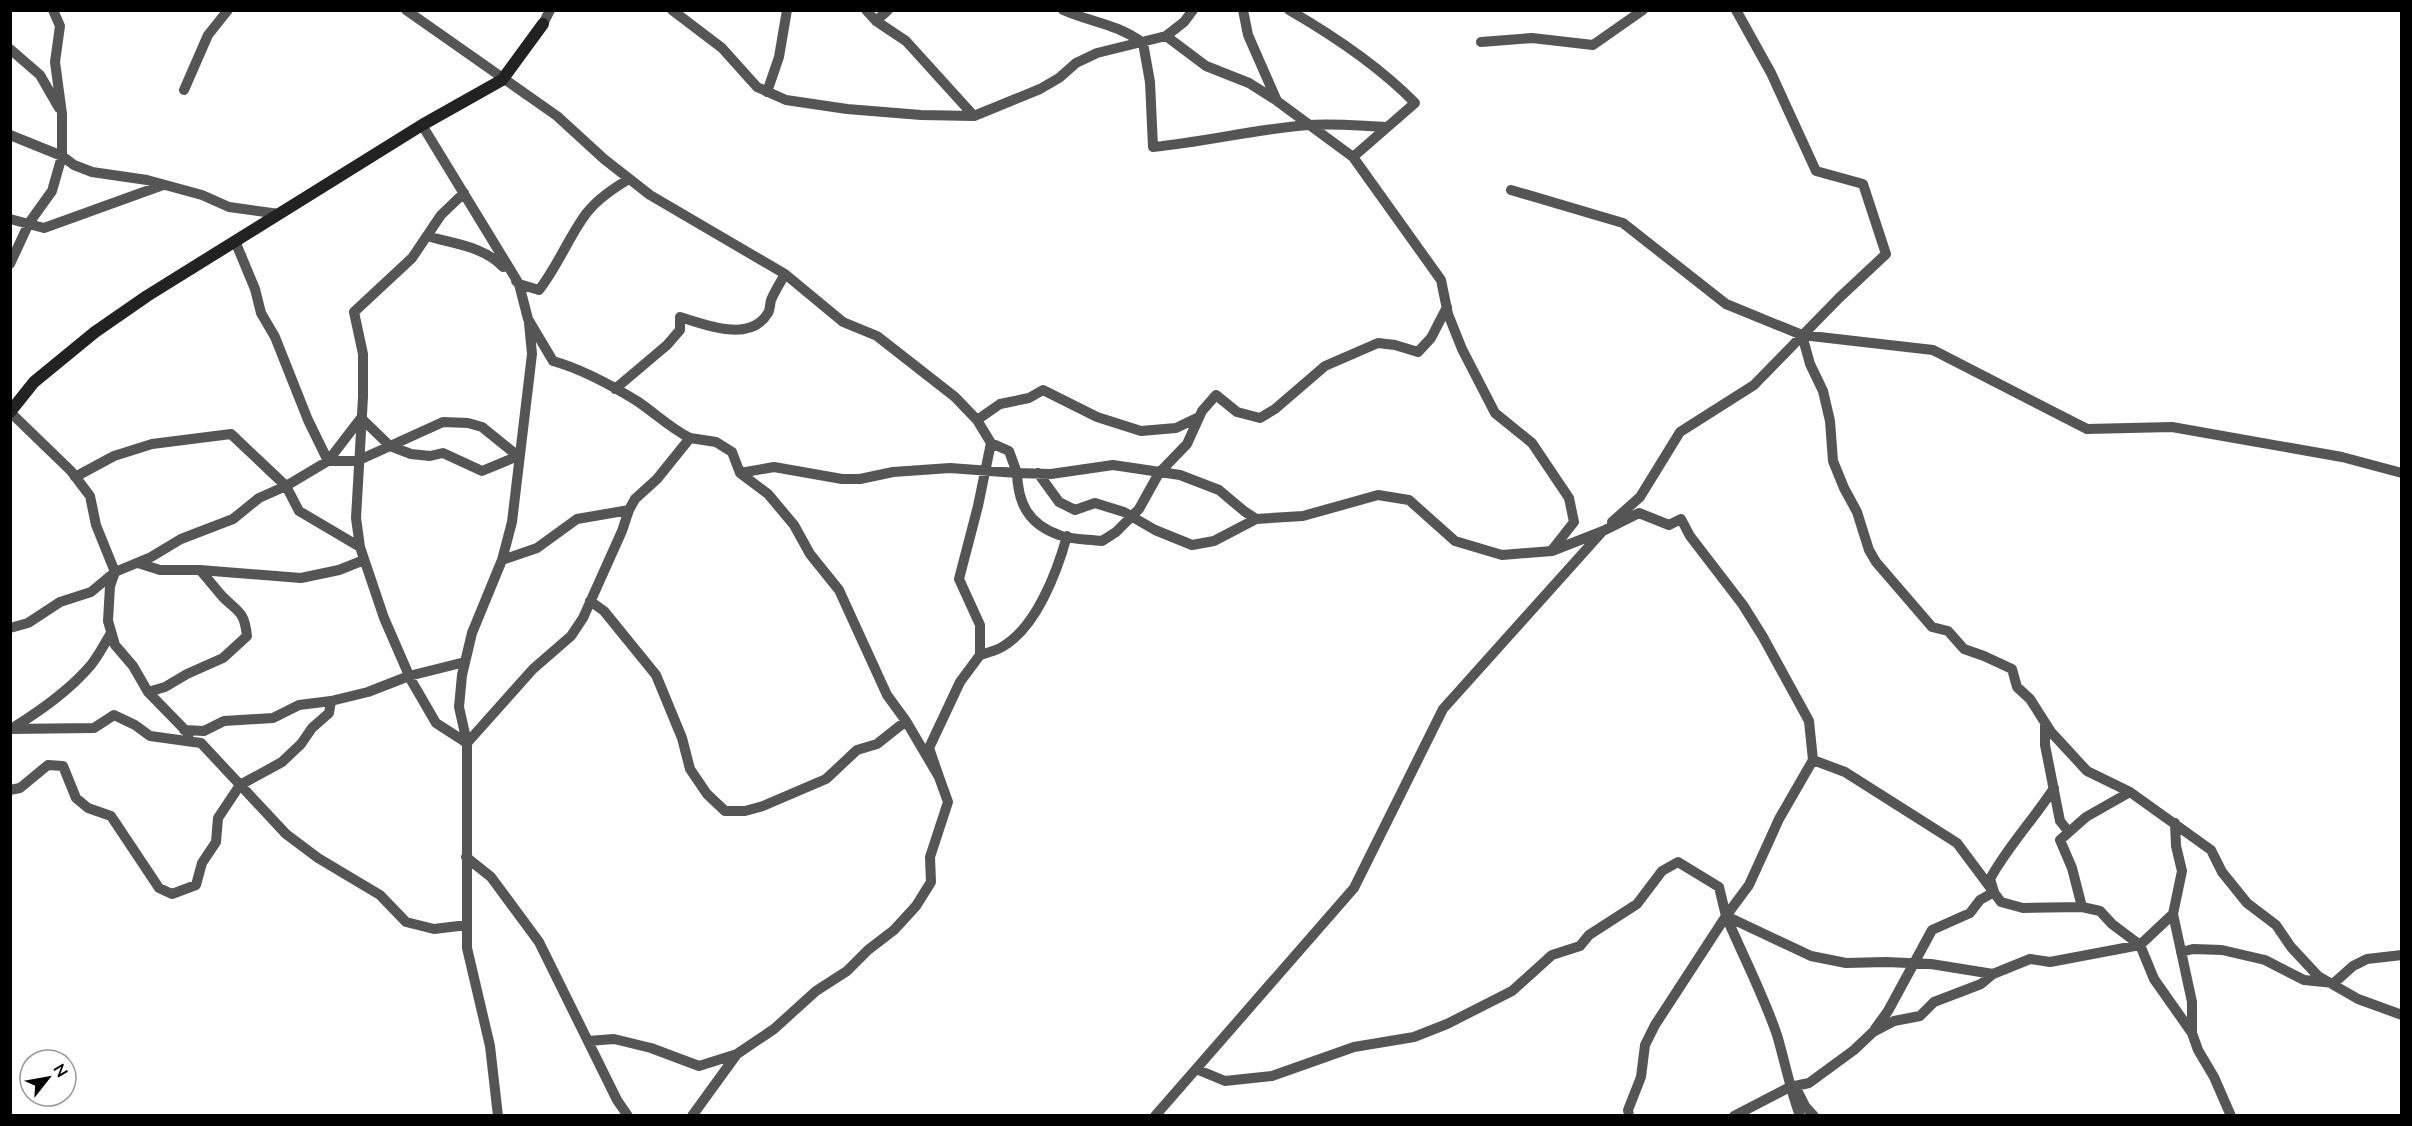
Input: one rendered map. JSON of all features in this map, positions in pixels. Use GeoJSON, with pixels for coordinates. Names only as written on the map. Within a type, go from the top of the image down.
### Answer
{"type":"FeatureCollection","features":[{"type":"Feature","properties":{"kind":"main road"},"geometry":{"type":"LineString","coordinates":[[10,412],[34,382],[95,332],[147,296],[422,125],[502,80],[543,24]]}},
{"type":"Feature","properties":{"kind":"street"},"geometry":{"type":"LineString","coordinates":[[10,264],[29,223],[52,191],[62,156],[62,114],[55,62],[60,26],[53,10]]}},
{"type":"Feature","properties":{"kind":"street"},"geometry":{"type":"LineString","coordinates":[[184,90],[208,35],[228,10]]}},
{"type":"Feature","properties":{"kind":"street"},"geometry":{"type":"LineString","coordinates":[[406,10],[502,80],[557,116],[650,195],[784,274],[843,322],[877,336],[955,397],[977,420],[991,443],[1009,451],[1017,473],[1018,495],[1030,518],[1059,535],[1102,541],[1116,532],[1139,509],[1159,473],[1187,444],[1199,417],[1216,395],[1237,412],[1260,418],[1275,409],[1325,366],[1378,343],[1418,352],[1431,338],[1447,308]]}},
{"type":"Feature","properties":{"kind":"street"},"geometry":{"type":"LineString","coordinates":[[543,24],[550,10]]}},
{"type":"Feature","properties":{"kind":"street"},"geometry":{"type":"LineString","coordinates":[[672,10],[722,48],[757,87],[767,92],[786,100],[921,116],[974,116],[1040,89],[1059,78],[1076,63],[1097,52],[1166,36],[1184,22],[1192,10]]}},
{"type":"Feature","properties":{"kind":"street"},"geometry":{"type":"LineString","coordinates":[[767,92],[779,57],[787,10]]}},
{"type":"Feature","properties":{"kind":"street"},"geometry":{"type":"LineString","coordinates":[[866,10],[876,21],[906,41],[974,116]]}},
{"type":"Feature","properties":{"kind":"street"},"geometry":{"type":"LineString","coordinates":[[876,21],[888,10]]}},
{"type":"Feature","properties":{"kind":"street"},"geometry":{"type":"LineString","coordinates":[[1063,10],[1088,21],[1107,23],[1130,33],[1143,43],[1150,82],[1153,147],[1200,142],[1261,130],[1311,124],[1387,127]]}},
{"type":"Feature","properties":{"kind":"street"},"geometry":{"type":"LineString","coordinates":[[1243,10],[1248,34],[1277,100]]}},
{"type":"Feature","properties":{"kind":"street"},"geometry":{"type":"LineString","coordinates":[[1289,10],[1316,26],[1396,84],[1415,103],[1353,157]]}},
{"type":"Feature","properties":{"kind":"street"},"geometry":{"type":"LineString","coordinates":[[1481,42],[1532,38],[1593,45],[1642,10]]}},
{"type":"Feature","properties":{"kind":"street"},"geometry":{"type":"LineString","coordinates":[[1155,1116],[1354,888],[1443,710],[1603,531],[1640,496],[1680,432],[1754,385],[1886,254],[1863,184],[1816,171],[1771,73],[1736,10]]}},
{"type":"Feature","properties":{"kind":"street"},"geometry":{"type":"LineString","coordinates":[[1166,36],[1206,66],[1249,83],[1277,100],[1353,157],[1440,280],[1447,308],[1462,349],[1495,413],[1532,443],[1569,498],[1574,522],[1552,551]]}},
{"type":"Feature","properties":{"kind":"street"},"geometry":{"type":"LineString","coordinates":[[10,49],[40,75],[62,114]]}},
{"type":"Feature","properties":{"kind":"street"},"geometry":{"type":"LineString","coordinates":[[422,125],[519,284],[528,319],[532,354],[518,456],[512,522],[502,560],[472,633],[462,675],[459,707],[467,743],[467,948],[490,1046],[498,1116]]}},
{"type":"Feature","properties":{"kind":"street"},"geometry":{"type":"LineString","coordinates":[[10,135],[62,156],[74,165],[92,172],[163,184],[202,195],[230,207],[279,214]]}},
{"type":"Feature","properties":{"kind":"street"},"geometry":{"type":"LineString","coordinates":[[427,236],[475,249],[494,257],[519,284],[539,290],[552,274],[584,216],[602,197],[629,178]]}},
{"type":"Feature","properties":{"kind":"street"},"geometry":{"type":"LineString","coordinates":[[10,219],[44,228],[163,184]]}},
{"type":"Feature","properties":{"kind":"street"},"geometry":{"type":"LineString","coordinates":[[1511,190],[1623,223],[1726,304],[1802,335],[1933,350],[2087,429],[2172,426],[2342,457],[2402,473]]}},
{"type":"Feature","properties":{"kind":"street"},"geometry":{"type":"LineString","coordinates":[[464,193],[441,215],[412,258],[354,312],[363,354],[356,518],[360,547],[384,618],[409,676],[436,723],[467,743]]}},
{"type":"Feature","properties":{"kind":"street"},"geometry":{"type":"LineString","coordinates":[[235,241],[255,289],[261,313],[275,337],[308,420],[328,461]]}},
{"type":"Feature","properties":{"kind":"street"},"geometry":{"type":"LineString","coordinates":[[615,389],[667,345],[680,330],[680,317],[743,331],[756,323],[768,313],[784,274]]}},
{"type":"Feature","properties":{"kind":"street"},"geometry":{"type":"LineString","coordinates":[[528,319],[553,360],[573,366],[637,401],[690,438],[716,442],[732,452],[740,473],[775,502],[794,525],[810,554],[839,590],[887,695],[906,721],[939,777]]}},
{"type":"Feature","properties":{"kind":"street"},"geometry":{"type":"LineString","coordinates":[[1802,335],[1810,364],[1823,391],[1828,411],[1833,461],[1857,512],[1869,550],[1876,562],[1932,627],[1948,631],[1964,649],[2012,669],[2016,687],[2030,699],[2045,723],[2087,771],[2130,792],[2211,849],[2222,872],[2247,903],[2276,925],[2291,947],[2318,976],[2334,983],[2358,999],[2402,1015]]}},
{"type":"Feature","properties":{"kind":"street"},"geometry":{"type":"LineString","coordinates":[[977,420],[1000,404],[1029,398],[1042,390],[1097,417],[1141,431],[1176,428],[1199,417]]}},
{"type":"Feature","properties":{"kind":"street"},"geometry":{"type":"LineString","coordinates":[[10,412],[75,477],[90,496],[96,525],[116,572],[110,586],[108,621],[111,633],[115,645],[133,666],[148,692],[165,707],[184,730],[201,743],[286,834],[318,858],[380,895],[406,922],[434,929],[466,925]]}},
{"type":"Feature","properties":{"kind":"street"},"geometry":{"type":"LineString","coordinates":[[361,418],[390,446],[411,454],[430,456],[443,453],[482,471],[518,456]]}},
{"type":"Feature","properties":{"kind":"street"},"geometry":{"type":"LineString","coordinates":[[10,628],[28,623],[60,602],[91,592],[116,572],[138,563],[181,539],[233,519],[259,498],[286,486],[328,461],[361,418]]}},
{"type":"Feature","properties":{"kind":"street"},"geometry":{"type":"LineString","coordinates":[[328,461],[357,461],[443,422],[468,423],[482,427],[518,456]]}},
{"type":"Feature","properties":{"kind":"street"},"geometry":{"type":"LineString","coordinates":[[75,477],[114,456],[152,444],[231,434],[286,486],[299,511],[360,547]]}},
{"type":"Feature","properties":{"kind":"street"},"geometry":{"type":"LineString","coordinates":[[467,743],[533,669],[571,636],[590,601],[635,499],[657,478],[690,438]]}},
{"type":"Feature","properties":{"kind":"street"},"geometry":{"type":"LineString","coordinates":[[980,655],[980,625],[958,579],[991,443]]}},
{"type":"Feature","properties":{"kind":"street"},"geometry":{"type":"LineString","coordinates":[[740,473],[774,467],[842,479],[860,479],[893,472],[950,468],[1038,474],[1113,465],[1180,475],[1219,490],[1256,519]]}},
{"type":"Feature","properties":{"kind":"street"},"geometry":{"type":"LineString","coordinates":[[1038,474],[1059,502],[1075,510],[1095,503],[1132,516],[1155,530],[1192,545],[1214,541],[1256,519],[1303,516],[1378,495],[1409,501],[1455,541],[1502,555],[1552,551],[1603,531],[1639,513],[1669,525],[1681,519],[1696,545],[1743,605],[1809,721],[1813,760],[1779,819],[1749,885],[1726,916],[1655,1025],[1645,1045],[1641,1077],[1628,1110],[1629,1116]]}},
{"type":"Feature","properties":{"kind":"street"},"geometry":{"type":"LineString","coordinates":[[502,560],[537,548],[577,519],[629,510]]}},
{"type":"Feature","properties":{"kind":"street"},"geometry":{"type":"LineString","coordinates":[[588,1041],[614,1039],[651,1048],[699,1066],[737,1054],[774,1029],[816,991],[847,971],[868,950],[894,930],[916,906],[931,882],[930,857],[948,802],[930,748],[960,682],[980,655],[1002,648],[1022,631],[1049,587],[1068,536]]}},
{"type":"Feature","properties":{"kind":"street"},"geometry":{"type":"LineString","coordinates":[[138,563],[160,570],[200,570],[301,578],[339,570],[364,560]]}},
{"type":"Feature","properties":{"kind":"street"},"geometry":{"type":"LineString","coordinates":[[148,692],[165,687],[223,658],[247,636],[246,626],[239,609],[225,599],[200,570]]}},
{"type":"Feature","properties":{"kind":"street"},"geometry":{"type":"LineString","coordinates":[[590,601],[604,611],[657,675],[682,738],[690,769],[707,794],[725,811],[745,811],[797,793],[826,778],[858,750],[877,744],[906,721]]}},
{"type":"Feature","properties":{"kind":"street"},"geometry":{"type":"LineString","coordinates":[[10,729],[74,683],[92,663],[111,633]]}},
{"type":"Feature","properties":{"kind":"street"},"geometry":{"type":"LineString","coordinates":[[184,730],[204,731],[224,721],[273,718],[299,705],[332,701],[368,692],[409,676],[465,662]]}},
{"type":"Feature","properties":{"kind":"street"},"geometry":{"type":"LineString","coordinates":[[10,790],[20,788],[48,765],[63,766],[76,798],[88,808],[111,816],[159,888],[172,894],[196,885],[202,863],[216,842],[218,818],[240,785],[282,762],[301,744],[312,728],[329,713],[332,701]]}},
{"type":"Feature","properties":{"kind":"street"},"geometry":{"type":"LineString","coordinates":[[10,729],[94,728],[114,715],[135,724],[150,736],[201,743]]}},
{"type":"Feature","properties":{"kind":"street"},"geometry":{"type":"LineString","coordinates":[[2045,723],[2045,745],[2060,820],[2068,831]]}},
{"type":"Feature","properties":{"kind":"street"},"geometry":{"type":"LineString","coordinates":[[1813,760],[1845,772],[1957,843],[2001,902],[2023,908],[2082,907],[2100,911],[2112,924],[2140,945],[2154,979],[2192,1033],[2231,1116]]}},
{"type":"Feature","properties":{"kind":"street"},"geometry":{"type":"LineString","coordinates":[[1994,892],[1990,879],[2003,855],[2022,834],[2054,788]]}},
{"type":"Feature","properties":{"kind":"street"},"geometry":{"type":"LineString","coordinates":[[2082,907],[2072,868],[2060,840],[2086,817],[2130,792]]}},
{"type":"Feature","properties":{"kind":"street"},"geometry":{"type":"LineString","coordinates":[[2175,823],[2176,846],[2182,871],[2173,914],[2192,1002],[2192,1033]]}},
{"type":"Feature","properties":{"kind":"street"},"geometry":{"type":"LineString","coordinates":[[466,857],[491,877],[538,942],[617,1100],[628,1116]]}},
{"type":"Feature","properties":{"kind":"street"},"geometry":{"type":"LineString","coordinates":[[1197,1070],[1225,1081],[1272,1076],[1354,1047],[1414,1038],[1447,1024],[1512,991],[1552,955],[1580,946],[1589,935],[1637,903],[1662,871],[1678,862],[1719,887],[1726,916],[1777,1036],[1800,1116]]}},
{"type":"Feature","properties":{"kind":"street"},"geometry":{"type":"LineString","coordinates":[[1734,1116],[1792,1087],[1809,1083],[1854,1050],[1873,1032],[1888,1011],[1932,930],[1970,913],[1980,900],[1994,892]]}},
{"type":"Feature","properties":{"kind":"street"},"geometry":{"type":"LineString","coordinates":[[1873,1032],[1894,1021],[1920,1016],[1934,1002],[1981,984],[1993,974],[2030,959],[2050,962],[2140,945],[2173,914]]}},
{"type":"Feature","properties":{"kind":"street"},"geometry":{"type":"LineString","coordinates":[[1726,916],[1811,956],[1846,963],[1913,963],[1993,974]]}},
{"type":"Feature","properties":{"kind":"street"},"geometry":{"type":"LineString","coordinates":[[2181,952],[2193,949],[2223,950],[2265,960],[2304,980],[2334,983],[2353,966],[2367,959],[2402,955]]}},
{"type":"Feature","properties":{"kind":"street"},"geometry":{"type":"LineString","coordinates":[[692,1116],[737,1054]]}},
{"type":"Feature","properties":{"kind":"street"},"geometry":{"type":"LineString","coordinates":[[1792,1087],[1814,1116]]}}]}
